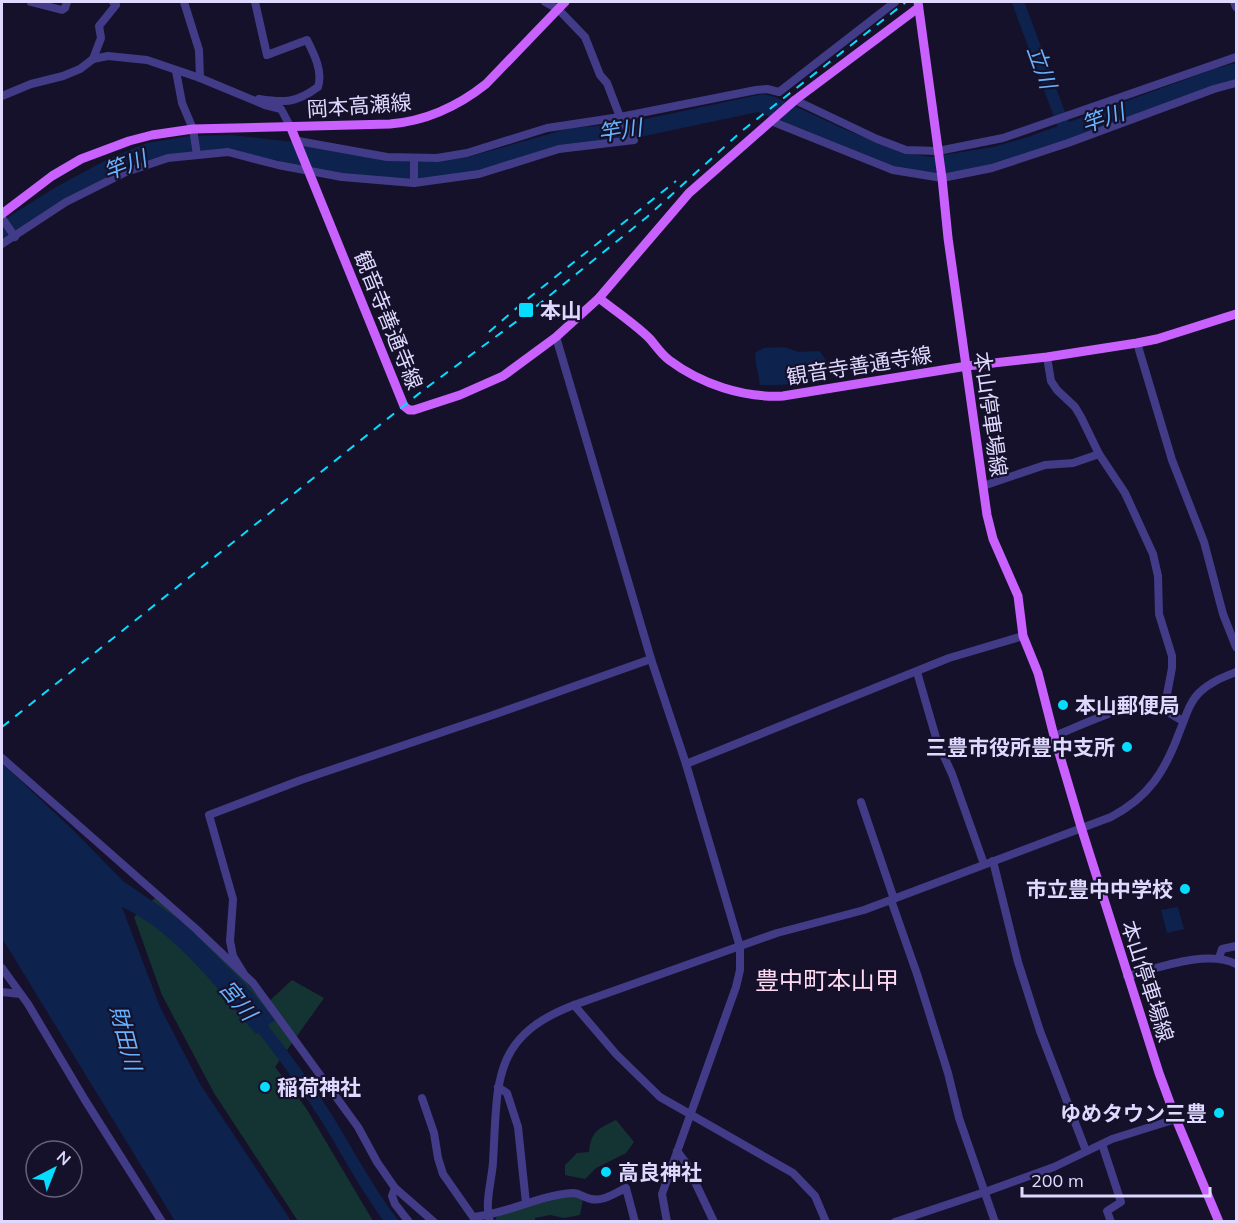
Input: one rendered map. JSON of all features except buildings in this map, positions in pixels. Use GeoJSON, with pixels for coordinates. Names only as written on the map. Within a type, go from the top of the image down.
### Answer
{"type":"FeatureCollection","features":[{"type":"Feature","properties":{"kind":"main road","name":"岡本高瀬線"},"geometry":{"type":"LineString","coordinates":[[291,128],[408,123],[439,113],[471,96],[486,84],[561,5]]}},
{"type":"Feature","properties":{"kind":"main road","name":"本山停車場線"},"geometry":{"type":"LineString","coordinates":[[599,298],[689,193],[795,100],[918,5],[942,176],[948,238],[983,486],[993,539],[1018,596],[1023,636],[1038,673],[1054,736],[1127,976],[1176,1119],[1220,1221]]}},
{"type":"Feature","properties":{"kind":"main road"},"geometry":{"type":"LineString","coordinates":[[2,217],[52,176],[81,159],[129,141],[193,131],[291,128]]}},
{"type":"Feature","properties":{"kind":"main road","name":"観音寺善通寺線"},"geometry":{"type":"LineString","coordinates":[[291,128],[404,406],[410,410],[424,408],[460,395],[503,376],[556,337],[599,298],[650,339],[669,361],[711,382],[750,396],[783,396],[967,366],[1047,357],[1137,343],[1236,314]]}},
{"type":"Feature","properties":{"kind":"street"},"geometry":{"type":"LineString","coordinates":[[31,2],[62,10],[67,2]]}},
{"type":"Feature","properties":{"kind":"street"},"geometry":{"type":"LineString","coordinates":[[93,59],[101,38],[99,26],[116,5],[113,2]]}},
{"type":"Feature","properties":{"kind":"street"},"geometry":{"type":"LineString","coordinates":[[184,2],[200,50],[204,80]]}},
{"type":"Feature","properties":{"kind":"street"},"geometry":{"type":"LineString","coordinates":[[204,80],[217,82],[256,98],[285,103],[297,100],[318,87],[321,79],[307,40],[267,55],[255,2]]}},
{"type":"Feature","properties":{"kind":"street"},"geometry":{"type":"LineString","coordinates":[[2,244],[66,202],[126,172],[168,158],[228,152],[278,165],[359,179],[415,183],[479,174],[559,149],[633,139],[607,83],[600,75],[585,37],[561,5],[545,2]]}},
{"type":"Feature","properties":{"kind":"street"},"geometry":{"type":"LineString","coordinates":[[298,142],[387,157],[437,158],[467,153],[547,128],[622,119],[756,90],[768,89],[779,92],[895,2]]}},
{"type":"Feature","properties":{"kind":"street"},"geometry":{"type":"LineString","coordinates":[[1234,2],[1236,7]]}},
{"type":"Feature","properties":{"kind":"street"},"geometry":{"type":"LineString","coordinates":[[2,96],[30,84],[63,76],[80,69],[93,59],[108,56],[129,57],[147,60],[281,110],[291,128]]}},
{"type":"Feature","properties":{"kind":"street"},"geometry":{"type":"LineString","coordinates":[[795,100],[877,139],[906,150],[938,153],[1003,138],[1236,57]]}},
{"type":"Feature","properties":{"kind":"street"},"geometry":{"type":"LineString","coordinates":[[176,71],[182,103],[193,131],[197,154]]}},
{"type":"Feature","properties":{"kind":"street"},"geometry":{"type":"LineString","coordinates":[[771,121],[893,170],[942,176],[992,168],[1236,83]]}},
{"type":"Feature","properties":{"kind":"street"},"geometry":{"type":"LineString","coordinates":[[414,159],[415,183]]}},
{"type":"Feature","properties":{"kind":"street"},"geometry":{"type":"LineString","coordinates":[[2,217],[13,236]]}},
{"type":"Feature","properties":{"kind":"street"},"geometry":{"type":"LineString","coordinates":[[556,337],[651,659],[686,764],[740,946],[740,970],[736,987],[662,1194],[667,1221]]}},
{"type":"Feature","properties":{"kind":"street"},"geometry":{"type":"LineString","coordinates":[[1137,343],[1172,460],[1204,542],[1223,614],[1236,647]]}},
{"type":"Feature","properties":{"kind":"street"},"geometry":{"type":"LineString","coordinates":[[1047,357],[1051,381],[1056,390],[1075,407],[1099,454],[1125,493],[1147,538],[1158,576],[1159,614],[1172,656],[1165,705],[1171,714],[1184,721]]}},
{"type":"Feature","properties":{"kind":"street"},"geometry":{"type":"LineString","coordinates":[[983,486],[1032,468],[1073,463],[1099,454]]}},
{"type":"Feature","properties":{"kind":"street"},"geometry":{"type":"LineString","coordinates":[[686,764],[949,658],[1023,636]]}},
{"type":"Feature","properties":{"kind":"street"},"geometry":{"type":"LineString","coordinates":[[434,1221],[395,1188],[377,1162],[358,1127],[233,956],[230,941],[233,899],[209,815],[301,780],[493,716],[651,659]]}},
{"type":"Feature","properties":{"kind":"street"},"geometry":{"type":"LineString","coordinates":[[917,672],[937,741],[952,774],[984,864]]}},
{"type":"Feature","properties":{"kind":"street"},"geometry":{"type":"LineString","coordinates":[[489,1219],[498,1087],[507,1058],[522,1036],[543,1018],[777,933],[849,915],[1111,817],[1139,800],[1162,772],[1191,703],[1198,693],[1214,681],[1236,672]]}},
{"type":"Feature","properties":{"kind":"street"},"geometry":{"type":"LineString","coordinates":[[1054,736],[1128,707],[1147,703],[1165,705]]}},
{"type":"Feature","properties":{"kind":"street"},"geometry":{"type":"LineString","coordinates":[[2,758],[244,974]]}},
{"type":"Feature","properties":{"kind":"street"},"geometry":{"type":"LineString","coordinates":[[861,802],[948,1072],[959,1118],[995,1221]]}},
{"type":"Feature","properties":{"kind":"street"},"geometry":{"type":"LineString","coordinates":[[993,861],[1018,962],[1040,1031],[1086,1151]]}},
{"type":"Feature","properties":{"kind":"street"},"geometry":{"type":"LineString","coordinates":[[1219,958],[1222,949],[1236,946]]}},
{"type":"Feature","properties":{"kind":"street"},"geometry":{"type":"LineString","coordinates":[[1127,976],[1192,960],[1219,958],[1236,964]]}},
{"type":"Feature","properties":{"kind":"street"},"geometry":{"type":"LineString","coordinates":[[2,968],[28,1004],[85,1100],[162,1221]]}},
{"type":"Feature","properties":{"kind":"street"},"geometry":{"type":"LineString","coordinates":[[2,992],[20,994]]}},
{"type":"Feature","properties":{"kind":"street"},"geometry":{"type":"LineString","coordinates":[[574,1005],[616,1054],[660,1097],[793,1173],[816,1197],[826,1221]]}},
{"type":"Feature","properties":{"kind":"street"},"geometry":{"type":"LineString","coordinates":[[498,1087],[507,1093],[518,1126],[526,1203]]}},
{"type":"Feature","properties":{"kind":"street"},"geometry":{"type":"LineString","coordinates":[[422,1098],[434,1133],[443,1174],[470,1219],[489,1219],[526,1203],[575,1193],[598,1200],[626,1188],[635,1221]]}},
{"type":"Feature","properties":{"kind":"street"},"geometry":{"type":"LineString","coordinates":[[895,1221],[986,1192],[1054,1167],[1112,1139],[1176,1119]]}},
{"type":"Feature","properties":{"kind":"street"},"geometry":{"type":"LineString","coordinates":[[1102,1144],[1121,1202],[1107,1211],[1111,1221]]}},
{"type":"Feature","properties":{"kind":"street"},"geometry":{"type":"LineString","coordinates":[[677,1151],[686,1163],[714,1221]]}},
{"type":"Feature","properties":{"kind":"street"},"geometry":{"type":"LineString","coordinates":[[395,1188],[392,1196],[395,1204],[409,1221]]}},
{"type":"Feature","properties":{"kind":"green space"},"geometry":{"type":"Polygon","coordinates":[[[155,898],[238,972],[265,1005],[292,980],[324,998],[275,1067],[306,1108],[373,1221],[298,1221],[214,1093],[162,995],[134,917],[155,898]]]}},
{"type":"Feature","properties":{"kind":"green space"},"geometry":{"type":"Polygon","coordinates":[[[616,1120],[634,1142],[626,1153],[596,1168],[585,1179],[565,1175],[565,1165],[577,1153],[589,1152],[596,1132],[616,1120]]]}},
{"type":"Feature","properties":{"kind":"green space"},"geometry":{"type":"Polygon","coordinates":[[[574,1195],[583,1199],[580,1215],[564,1218],[550,1215],[535,1218],[535,1221],[494,1222],[499,1213],[574,1195]]]}},
{"type":"Feature","properties":{"kind":"water","name":"竿川"},"geometry":{"type":"Polygon","coordinates":[[[1236,63],[1236,79],[1160,105],[1068,141],[991,166],[944,173],[933,174],[894,166],[758,112],[635,138],[557,147],[490,169],[412,181],[355,176],[231,151],[170,154],[115,173],[63,200],[2,239],[2,221],[56,187],[110,158],[147,143],[190,136],[232,135],[293,142],[369,157],[413,162],[465,158],[570,128],[622,124],[763,94],[775,97],[900,152],[931,157],[993,147],[1028,137],[1236,63]]]}},
{"type":"Feature","properties":{"kind":"water"},"geometry":{"type":"Polygon","coordinates":[[[784,347],[799,352],[820,351],[828,364],[812,379],[790,384],[760,385],[756,352],[764,348],[784,347]]]}},
{"type":"Feature","properties":{"kind":"water","name":"財田川"},"geometry":{"type":"Polygon","coordinates":[[[2,763],[123,881],[184,923],[245,984],[275,1020],[256,1034],[195,963],[160,931],[122,907],[160,1007],[200,1084],[291,1221],[175,1221],[2,938],[2,763]]]}},
{"type":"Feature","properties":{"kind":"water"},"geometry":{"type":"Polygon","coordinates":[[[1178,907],[1184,929],[1167,933],[1161,910],[1178,907]]]}},
{"type":"Feature","properties":{"kind":"waterway","name":"立川"},"geometry":{"type":"LineString","coordinates":[[1018,2],[1066,132]]}},
{"type":"Feature","properties":{"kind":"waterway","name":"宮川"},"geometry":{"type":"LineString","coordinates":[[253,1016],[310,1093],[366,1185],[392,1222]]}},
{"type":"Feature","properties":{"kind":"railway"},"geometry":{"type":"LineString","coordinates":[[2,727],[426,388],[528,313],[647,217],[743,130],[906,2]]}},
{"type":"Feature","properties":{"kind":"railway"},"geometry":{"type":"LineString","coordinates":[[489,332],[676,181]]}},
{"type":"Feature","properties":{"kind":"place","name":"本山"},"geometry":{"type":"Point","coordinates":[526,310]}},
{"type":"Feature","properties":{"kind":"place","name":"本山郵便局"},"geometry":{"type":"Point","coordinates":[1063,705]}},
{"type":"Feature","properties":{"kind":"place","name":"三豊市役所豊中支所"},"geometry":{"type":"Point","coordinates":[1127,747]}},
{"type":"Feature","properties":{"kind":"place","name":"市立豊中中学校"},"geometry":{"type":"Point","coordinates":[1185,889]}},
{"type":"Feature","properties":{"kind":"place","name":"稲荷神社"},"geometry":{"type":"Point","coordinates":[265,1087]}},
{"type":"Feature","properties":{"kind":"place","name":"ゆめタウン三豊"},"geometry":{"type":"Point","coordinates":[1219,1113]}},
{"type":"Feature","properties":{"kind":"place","name":"高良神社"},"geometry":{"type":"Point","coordinates":[606,1172]}},
{"type":"Feature","properties":{"kind":"district","name":"豊中町本山甲"},"geometry":{"type":"Point","coordinates":[827,980]}}]}
